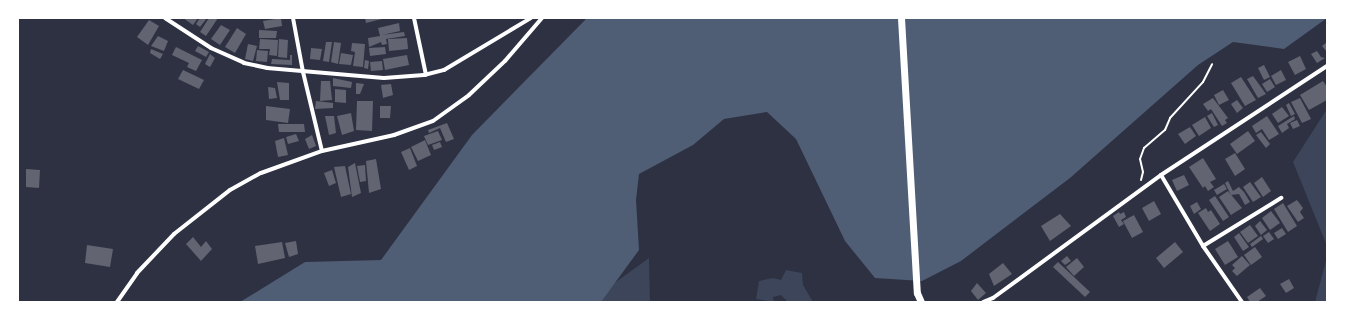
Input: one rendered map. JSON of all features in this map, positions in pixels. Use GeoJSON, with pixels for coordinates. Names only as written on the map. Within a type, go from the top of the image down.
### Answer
{"type":"FeatureCollection","features":[{"type":"Feature","properties":{"kind":"street"},"geometry":{"type":"LineString","coordinates":[[165,18],[211,48],[244,63],[303,72],[384,78],[426,75],[444,70],[532,18]]}},
{"type":"Feature","properties":{"kind":"street"},"geometry":{"type":"LineString","coordinates":[[293,18],[303,72],[322,151]]}},
{"type":"Feature","properties":{"kind":"street"},"geometry":{"type":"LineString","coordinates":[[414,18],[426,75]]}},
{"type":"Feature","properties":{"kind":"street"},"geometry":{"type":"LineString","coordinates":[[117,302],[137,273],[174,234],[230,190],[261,173],[322,151],[394,135],[433,121],[469,95],[500,66],[542,18]]}},
{"type":"Feature","properties":{"kind":"street"},"geometry":{"type":"LineString","coordinates":[[901,18],[917,293],[921,302]]}},
{"type":"Feature","properties":{"kind":"street"},"geometry":{"type":"LineString","coordinates":[[983,302],[993,298],[1161,175],[1327,66]]}},
{"type":"Feature","properties":{"kind":"street"},"geometry":{"type":"LineString","coordinates":[[1161,175],[1203,246],[1242,302]]}},
{"type":"Feature","properties":{"kind":"street"},"geometry":{"type":"LineString","coordinates":[[1203,246],[1281,198]]}},
{"type":"Feature","properties":{"kind":"path"},"geometry":{"type":"LineString","coordinates":[[1139,183],[1143,172],[1140,159],[1144,148],[1165,130],[1170,118],[1203,82],[1212,64]]}},
{"type":"Feature","properties":{"kind":"shaded area"},"geometry":{"type":"Polygon","coordinates":[[[587,18],[1327,18],[1284,49],[1233,42],[1198,65],[1070,178],[961,261],[922,281],[875,278],[845,241],[796,139],[767,112],[724,119],[693,145],[639,174],[636,200],[639,250],[601,302],[240,302],[305,262],[381,260],[472,135],[587,18]]]}},
{"type":"Feature","properties":{"kind":"shaded area"},"geometry":{"type":"Polygon","coordinates":[[[1327,109],[1327,246],[1293,162],[1327,109]]]}},
{"type":"Feature","properties":{"kind":"shaded area"},"geometry":{"type":"Polygon","coordinates":[[[1327,257],[1327,302],[1315,302],[1327,257]]]}},
{"type":"Feature","properties":{"kind":"shaded area"},"geometry":{"type":"Polygon","coordinates":[[[649,258],[650,302],[601,302],[598,295],[649,258]]]}},
{"type":"Feature","properties":{"kind":"shaded area"},"geometry":{"type":"Polygon","coordinates":[[[786,270],[802,273],[803,285],[813,302],[788,302],[781,295],[773,297],[774,302],[756,299],[759,281],[773,278],[781,280],[786,270]]]}},
{"type":"Feature","properties":{"kind":"building"},"geometry":{"type":"Polygon","coordinates":[[[183,18],[198,18],[193,25],[183,18]]]}},
{"type":"Feature","properties":{"kind":"building"},"geometry":{"type":"Polygon","coordinates":[[[200,18],[207,18],[200,27],[196,24],[200,18]]]}},
{"type":"Feature","properties":{"kind":"building"},"geometry":{"type":"Polygon","coordinates":[[[209,18],[218,18],[206,36],[200,32],[209,18]]]}},
{"type":"Feature","properties":{"kind":"building"},"geometry":{"type":"Polygon","coordinates":[[[281,18],[282,26],[265,29],[263,21],[281,18]]]}},
{"type":"Feature","properties":{"kind":"building"},"geometry":{"type":"Polygon","coordinates":[[[365,18],[382,18],[382,19],[366,23],[365,18]]]}},
{"type":"Feature","properties":{"kind":"building"},"geometry":{"type":"Polygon","coordinates":[[[149,20],[159,26],[148,45],[137,37],[149,20]]]}},
{"type":"Feature","properties":{"kind":"building"},"geometry":{"type":"Polygon","coordinates":[[[399,23],[400,31],[382,35],[404,32],[405,36],[386,39],[387,44],[382,45],[381,42],[369,47],[368,38],[380,36],[378,28],[399,23]]]}},
{"type":"Feature","properties":{"kind":"building"},"geometry":{"type":"Polygon","coordinates":[[[221,25],[230,30],[220,45],[211,39],[221,25]]]}},
{"type":"Feature","properties":{"kind":"building"},"geometry":{"type":"Polygon","coordinates":[[[237,28],[246,34],[235,53],[225,47],[237,28]]]}},
{"type":"Feature","properties":{"kind":"building"},"geometry":{"type":"Polygon","coordinates":[[[259,30],[277,31],[276,38],[259,38],[259,30]]]}},
{"type":"Feature","properties":{"kind":"building"},"geometry":{"type":"Polygon","coordinates":[[[158,36],[168,41],[164,51],[151,46],[158,36]]]}},
{"type":"Feature","properties":{"kind":"building"},"geometry":{"type":"Polygon","coordinates":[[[407,38],[408,49],[389,51],[388,39],[407,38]]]}},
{"type":"Feature","properties":{"kind":"building"},"geometry":{"type":"Polygon","coordinates":[[[260,39],[278,40],[277,56],[269,55],[270,49],[259,49],[260,39]]]}},
{"type":"Feature","properties":{"kind":"building"},"geometry":{"type":"Polygon","coordinates":[[[279,39],[288,40],[287,58],[278,57],[279,39]]]}},
{"type":"Feature","properties":{"kind":"building"},"geometry":{"type":"Polygon","coordinates":[[[326,42],[332,42],[329,62],[323,61],[326,42]]]}},
{"type":"Feature","properties":{"kind":"building"},"geometry":{"type":"Polygon","coordinates":[[[334,42],[341,43],[338,64],[331,62],[334,42]]]}},
{"type":"Feature","properties":{"kind":"building"},"geometry":{"type":"Polygon","coordinates":[[[1327,42],[1327,52],[1322,46],[1327,42]]]}},
{"type":"Feature","properties":{"kind":"building"},"geometry":{"type":"Polygon","coordinates":[[[352,43],[365,44],[363,67],[353,66],[355,52],[351,51],[352,43]]]}},
{"type":"Feature","properties":{"kind":"building"},"geometry":{"type":"Polygon","coordinates":[[[248,44],[257,46],[253,61],[245,59],[248,44]]]}},
{"type":"Feature","properties":{"kind":"building"},"geometry":{"type":"Polygon","coordinates":[[[198,46],[209,52],[206,57],[195,51],[198,46]]]}},
{"type":"Feature","properties":{"kind":"building"},"geometry":{"type":"Polygon","coordinates":[[[176,47],[202,60],[196,71],[187,67],[189,63],[172,55],[176,47]]]}},
{"type":"Feature","properties":{"kind":"building"},"geometry":{"type":"Polygon","coordinates":[[[385,47],[386,54],[370,56],[369,48],[385,47]]]}},
{"type":"Feature","properties":{"kind":"building"},"geometry":{"type":"Polygon","coordinates":[[[311,48],[322,49],[320,60],[310,59],[311,48]]]}},
{"type":"Feature","properties":{"kind":"building"},"geometry":{"type":"Polygon","coordinates":[[[151,49],[163,54],[160,59],[150,53],[151,49]]]}},
{"type":"Feature","properties":{"kind":"building"},"geometry":{"type":"Polygon","coordinates":[[[257,50],[268,51],[267,62],[256,61],[257,50]]]}},
{"type":"Feature","properties":{"kind":"building"},"geometry":{"type":"Polygon","coordinates":[[[1317,51],[1321,57],[1325,58],[1317,63],[1311,54],[1317,51]]]}},
{"type":"Feature","properties":{"kind":"building"},"geometry":{"type":"Polygon","coordinates":[[[341,53],[353,55],[351,65],[339,64],[341,53]]]}},
{"type":"Feature","properties":{"kind":"building"},"geometry":{"type":"Polygon","coordinates":[[[210,54],[215,58],[210,67],[205,64],[210,54]]]}},
{"type":"Feature","properties":{"kind":"building"},"geometry":{"type":"Polygon","coordinates":[[[290,55],[292,55],[292,65],[271,64],[272,59],[290,60],[290,55]]]}},
{"type":"Feature","properties":{"kind":"building"},"geometry":{"type":"Polygon","coordinates":[[[407,55],[409,65],[385,70],[383,59],[407,55]]]}},
{"type":"Feature","properties":{"kind":"building"},"geometry":{"type":"Polygon","coordinates":[[[1300,56],[1306,69],[1295,75],[1288,62],[1300,56]]]}},
{"type":"Feature","properties":{"kind":"building"},"geometry":{"type":"Polygon","coordinates":[[[365,60],[369,61],[368,69],[364,68],[365,60]]]}},
{"type":"Feature","properties":{"kind":"building"},"geometry":{"type":"Polygon","coordinates":[[[382,61],[383,70],[371,71],[370,62],[382,61]]]}},
{"type":"Feature","properties":{"kind":"building"},"geometry":{"type":"Polygon","coordinates":[[[1264,65],[1270,77],[1264,80],[1258,68],[1264,65]]]}},
{"type":"Feature","properties":{"kind":"building"},"geometry":{"type":"Polygon","coordinates":[[[183,70],[204,80],[199,89],[178,79],[183,70]]]}},
{"type":"Feature","properties":{"kind":"building"},"geometry":{"type":"Polygon","coordinates":[[[1281,70],[1286,80],[1276,85],[1271,76],[1281,70]]]}},
{"type":"Feature","properties":{"kind":"building"},"geometry":{"type":"Polygon","coordinates":[[[1253,76],[1266,94],[1258,98],[1247,79],[1253,76]]]}},
{"type":"Feature","properties":{"kind":"building"},"geometry":{"type":"Polygon","coordinates":[[[1241,77],[1256,100],[1245,106],[1231,83],[1241,77]]]}},
{"type":"Feature","properties":{"kind":"building"},"geometry":{"type":"Polygon","coordinates":[[[333,78],[352,82],[351,88],[333,86],[333,78]]]}},
{"type":"Feature","properties":{"kind":"building"},"geometry":{"type":"Polygon","coordinates":[[[1270,79],[1275,87],[1267,92],[1262,84],[1270,79]]]}},
{"type":"Feature","properties":{"kind":"building"},"geometry":{"type":"Polygon","coordinates":[[[321,81],[330,81],[332,100],[320,101],[321,81]]]}},
{"type":"Feature","properties":{"kind":"building"},"geometry":{"type":"Polygon","coordinates":[[[1323,81],[1327,87],[1327,100],[1309,110],[1300,95],[1323,81]]]}},
{"type":"Feature","properties":{"kind":"building"},"geometry":{"type":"Polygon","coordinates":[[[277,82],[289,83],[289,100],[280,100],[277,82]]]}},
{"type":"Feature","properties":{"kind":"building"},"geometry":{"type":"Polygon","coordinates":[[[356,83],[364,84],[360,94],[356,94],[356,83]]]}},
{"type":"Feature","properties":{"kind":"building"},"geometry":{"type":"Polygon","coordinates":[[[391,84],[393,95],[383,98],[381,85],[391,84]]]}},
{"type":"Feature","properties":{"kind":"building"},"geometry":{"type":"Polygon","coordinates":[[[268,87],[275,88],[277,98],[269,99],[268,87]]]}},
{"type":"Feature","properties":{"kind":"building"},"geometry":{"type":"Polygon","coordinates":[[[335,89],[346,90],[346,103],[335,102],[335,89]]]}},
{"type":"Feature","properties":{"kind":"building"},"geometry":{"type":"Polygon","coordinates":[[[1223,90],[1229,100],[1219,105],[1214,95],[1223,90]]]}},
{"type":"Feature","properties":{"kind":"building"},"geometry":{"type":"Polygon","coordinates":[[[1213,98],[1228,118],[1225,120],[1227,123],[1222,126],[1211,109],[1208,111],[1203,104],[1213,98]]]}},
{"type":"Feature","properties":{"kind":"building"},"geometry":{"type":"Polygon","coordinates":[[[1300,98],[1311,119],[1302,123],[1291,102],[1300,98]]]}},
{"type":"Feature","properties":{"kind":"building"},"geometry":{"type":"Polygon","coordinates":[[[1237,100],[1243,108],[1237,113],[1231,104],[1237,100]]]}},
{"type":"Feature","properties":{"kind":"building"},"geometry":{"type":"Polygon","coordinates":[[[316,101],[333,103],[333,108],[315,109],[316,101]]]}},
{"type":"Feature","properties":{"kind":"building"},"geometry":{"type":"Polygon","coordinates":[[[357,101],[373,101],[372,131],[356,130],[357,101]]]}},
{"type":"Feature","properties":{"kind":"building"},"geometry":{"type":"Polygon","coordinates":[[[1289,103],[1295,114],[1291,116],[1286,105],[1289,103]]]}},
{"type":"Feature","properties":{"kind":"building"},"geometry":{"type":"Polygon","coordinates":[[[266,106],[290,109],[288,123],[266,120],[266,106]]]}},
{"type":"Feature","properties":{"kind":"building"},"geometry":{"type":"Polygon","coordinates":[[[380,106],[391,106],[390,118],[380,118],[380,106]]]}},
{"type":"Feature","properties":{"kind":"building"},"geometry":{"type":"Polygon","coordinates":[[[1282,107],[1289,116],[1278,123],[1272,114],[1282,107]]]}},
{"type":"Feature","properties":{"kind":"building"},"geometry":{"type":"Polygon","coordinates":[[[351,113],[354,131],[342,135],[337,116],[351,113]]]}},
{"type":"Feature","properties":{"kind":"building"},"geometry":{"type":"Polygon","coordinates":[[[1212,113],[1218,125],[1214,127],[1207,116],[1212,113]]]}},
{"type":"Feature","properties":{"kind":"building"},"geometry":{"type":"Polygon","coordinates":[[[325,116],[334,116],[336,133],[329,135],[325,116]]]}},
{"type":"Feature","properties":{"kind":"building"},"geometry":{"type":"Polygon","coordinates":[[[1267,116],[1279,134],[1269,140],[1262,129],[1256,133],[1252,126],[1267,116]]]}},
{"type":"Feature","properties":{"kind":"building"},"geometry":{"type":"Polygon","coordinates":[[[1294,116],[1295,119],[1287,124],[1289,128],[1282,133],[1278,126],[1294,116]]]}},
{"type":"Feature","properties":{"kind":"building"},"geometry":{"type":"Polygon","coordinates":[[[1205,117],[1211,128],[1199,136],[1192,125],[1205,117]]]}},
{"type":"Feature","properties":{"kind":"building"},"geometry":{"type":"Polygon","coordinates":[[[1297,120],[1300,126],[1293,129],[1290,123],[1297,120]]]}},
{"type":"Feature","properties":{"kind":"building"},"geometry":{"type":"Polygon","coordinates":[[[447,123],[454,139],[446,142],[440,128],[429,133],[428,130],[447,123]]]}},
{"type":"Feature","properties":{"kind":"building"},"geometry":{"type":"Polygon","coordinates":[[[278,124],[304,124],[305,132],[279,132],[278,124]]]}},
{"type":"Feature","properties":{"kind":"building"},"geometry":{"type":"Polygon","coordinates":[[[1190,127],[1196,136],[1185,144],[1178,134],[1190,127]]]}},
{"type":"Feature","properties":{"kind":"building"},"geometry":{"type":"Polygon","coordinates":[[[438,131],[442,140],[428,145],[424,136],[438,131]]]}},
{"type":"Feature","properties":{"kind":"building"},"geometry":{"type":"Polygon","coordinates":[[[1248,131],[1255,141],[1237,154],[1230,144],[1248,131]]]}},
{"type":"Feature","properties":{"kind":"building"},"geometry":{"type":"Polygon","coordinates":[[[1261,132],[1270,144],[1266,148],[1256,135],[1261,132]]]}},
{"type":"Feature","properties":{"kind":"building"},"geometry":{"type":"Polygon","coordinates":[[[296,134],[299,141],[288,144],[286,137],[296,134]]]}},
{"type":"Feature","properties":{"kind":"building"},"geometry":{"type":"Polygon","coordinates":[[[312,135],[316,146],[309,149],[305,139],[312,135]]]}},
{"type":"Feature","properties":{"kind":"building"},"geometry":{"type":"Polygon","coordinates":[[[284,138],[288,155],[278,157],[275,141],[284,138]]]}},
{"type":"Feature","properties":{"kind":"building"},"geometry":{"type":"Polygon","coordinates":[[[425,140],[431,155],[418,161],[411,147],[425,140]]]}},
{"type":"Feature","properties":{"kind":"building"},"geometry":{"type":"Polygon","coordinates":[[[440,142],[442,147],[434,150],[432,145],[440,142]]]}},
{"type":"Feature","properties":{"kind":"building"},"geometry":{"type":"Polygon","coordinates":[[[410,148],[417,166],[409,170],[401,152],[410,148]]]}},
{"type":"Feature","properties":{"kind":"building"},"geometry":{"type":"Polygon","coordinates":[[[1235,153],[1245,169],[1235,176],[1225,159],[1235,153]]]}},
{"type":"Feature","properties":{"kind":"building"},"geometry":{"type":"Polygon","coordinates":[[[1203,158],[1216,179],[1210,182],[1214,187],[1208,191],[1205,186],[1203,188],[1189,167],[1203,158]]]}},
{"type":"Feature","properties":{"kind":"building"},"geometry":{"type":"Polygon","coordinates":[[[376,159],[381,189],[369,193],[366,161],[376,159]]]}},
{"type":"Feature","properties":{"kind":"building"},"geometry":{"type":"Polygon","coordinates":[[[355,163],[361,193],[352,197],[348,167],[355,163]]]}},
{"type":"Feature","properties":{"kind":"building"},"geometry":{"type":"Polygon","coordinates":[[[365,165],[366,181],[360,182],[357,166],[365,165]]]}},
{"type":"Feature","properties":{"kind":"building"},"geometry":{"type":"Polygon","coordinates":[[[345,166],[351,194],[341,197],[334,167],[345,166]]]}},
{"type":"Feature","properties":{"kind":"building"},"geometry":{"type":"Polygon","coordinates":[[[26,169],[40,170],[39,188],[26,187],[26,169]]]}},
{"type":"Feature","properties":{"kind":"building"},"geometry":{"type":"Polygon","coordinates":[[[332,170],[336,183],[329,186],[324,173],[332,170]]]}},
{"type":"Feature","properties":{"kind":"building"},"geometry":{"type":"Polygon","coordinates":[[[1184,175],[1189,185],[1177,191],[1172,180],[1184,175]]]}},
{"type":"Feature","properties":{"kind":"building"},"geometry":{"type":"Polygon","coordinates":[[[1262,177],[1271,191],[1263,197],[1254,183],[1262,177]]]}},
{"type":"Feature","properties":{"kind":"building"},"geometry":{"type":"Polygon","coordinates":[[[1228,181],[1233,191],[1239,187],[1250,202],[1245,205],[1239,194],[1231,195],[1225,183],[1228,181]]]}},
{"type":"Feature","properties":{"kind":"building"},"geometry":{"type":"Polygon","coordinates":[[[1250,182],[1261,197],[1253,202],[1243,187],[1250,182]]]}},
{"type":"Feature","properties":{"kind":"building"},"geometry":{"type":"Polygon","coordinates":[[[1224,184],[1227,189],[1217,195],[1214,190],[1224,184]]]}},
{"type":"Feature","properties":{"kind":"building"},"geometry":{"type":"Polygon","coordinates":[[[1228,191],[1242,208],[1231,215],[1219,197],[1228,191]]]}},
{"type":"Feature","properties":{"kind":"building"},"geometry":{"type":"Polygon","coordinates":[[[1215,196],[1229,217],[1223,221],[1209,200],[1215,196]]]}},
{"type":"Feature","properties":{"kind":"building"},"geometry":{"type":"Polygon","coordinates":[[[1297,200],[1303,208],[1300,212],[1304,218],[1298,222],[1287,206],[1297,200]]]}},
{"type":"Feature","properties":{"kind":"building"},"geometry":{"type":"Polygon","coordinates":[[[1154,201],[1161,214],[1149,221],[1142,208],[1154,201]]]}},
{"type":"Feature","properties":{"kind":"building"},"geometry":{"type":"Polygon","coordinates":[[[1197,202],[1201,209],[1194,214],[1190,206],[1197,202]]]}},
{"type":"Feature","properties":{"kind":"building"},"geometry":{"type":"Polygon","coordinates":[[[1283,203],[1297,226],[1288,232],[1274,209],[1283,203]]]}},
{"type":"Feature","properties":{"kind":"building"},"geometry":{"type":"Polygon","coordinates":[[[1206,208],[1208,212],[1211,210],[1220,224],[1210,231],[1198,213],[1206,208]]]}},
{"type":"Feature","properties":{"kind":"building"},"geometry":{"type":"Polygon","coordinates":[[[1271,211],[1280,223],[1270,230],[1262,218],[1271,211]]]}},
{"type":"Feature","properties":{"kind":"building"},"geometry":{"type":"Polygon","coordinates":[[[1119,212],[1120,214],[1124,212],[1126,217],[1121,220],[1124,224],[1119,227],[1113,216],[1119,212]]]}},
{"type":"Feature","properties":{"kind":"building"},"geometry":{"type":"Polygon","coordinates":[[[1060,214],[1071,226],[1050,241],[1041,226],[1060,214]]]}},
{"type":"Feature","properties":{"kind":"building"},"geometry":{"type":"Polygon","coordinates":[[[1134,215],[1143,232],[1132,238],[1123,221],[1134,215]]]}},
{"type":"Feature","properties":{"kind":"building"},"geometry":{"type":"Polygon","coordinates":[[[1260,221],[1267,230],[1261,235],[1255,226],[1260,221]]]}},
{"type":"Feature","properties":{"kind":"building"},"geometry":{"type":"Polygon","coordinates":[[[1250,225],[1258,236],[1248,243],[1240,232],[1250,225]]]}},
{"type":"Feature","properties":{"kind":"building"},"geometry":{"type":"Polygon","coordinates":[[[1282,228],[1286,234],[1278,239],[1274,233],[1282,228]]]}},
{"type":"Feature","properties":{"kind":"building"},"geometry":{"type":"Polygon","coordinates":[[[1269,232],[1274,239],[1268,243],[1263,236],[1269,232]]]}},
{"type":"Feature","properties":{"kind":"building"},"geometry":{"type":"Polygon","coordinates":[[[1239,233],[1249,247],[1243,251],[1234,237],[1239,233]]]}},
{"type":"Feature","properties":{"kind":"building"},"geometry":{"type":"Polygon","coordinates":[[[1261,236],[1263,239],[1252,247],[1250,244],[1261,236]]]}},
{"type":"Feature","properties":{"kind":"building"},"geometry":{"type":"Polygon","coordinates":[[[193,237],[201,247],[206,241],[212,249],[201,261],[186,244],[193,237]]]}},
{"type":"Feature","properties":{"kind":"building"},"geometry":{"type":"Polygon","coordinates":[[[296,241],[298,254],[289,257],[285,243],[296,241]]]}},
{"type":"Feature","properties":{"kind":"building"},"geometry":{"type":"Polygon","coordinates":[[[1228,241],[1238,257],[1225,265],[1215,249],[1228,241]]]}},
{"type":"Feature","properties":{"kind":"building"},"geometry":{"type":"Polygon","coordinates":[[[282,242],[285,258],[258,264],[255,246],[282,242]]]}},
{"type":"Feature","properties":{"kind":"building"},"geometry":{"type":"Polygon","coordinates":[[[1175,242],[1183,252],[1164,268],[1156,258],[1175,242]]]}},
{"type":"Feature","properties":{"kind":"building"},"geometry":{"type":"Polygon","coordinates":[[[87,245],[113,249],[110,267],[85,263],[87,245]]]}},
{"type":"Feature","properties":{"kind":"building"},"geometry":{"type":"Polygon","coordinates":[[[1255,247],[1262,257],[1251,265],[1244,255],[1255,247]]]}},
{"type":"Feature","properties":{"kind":"building"},"geometry":{"type":"Polygon","coordinates":[[[1067,256],[1071,261],[1065,265],[1061,261],[1067,256]]]}},
{"type":"Feature","properties":{"kind":"building"},"geometry":{"type":"Polygon","coordinates":[[[1242,256],[1250,265],[1237,276],[1232,271],[1235,268],[1232,265],[1242,256]]]}},
{"type":"Feature","properties":{"kind":"building"},"geometry":{"type":"Polygon","coordinates":[[[1077,258],[1084,267],[1074,276],[1066,267],[1077,258]]]}},
{"type":"Feature","properties":{"kind":"building"},"geometry":{"type":"Polygon","coordinates":[[[1058,262],[1090,292],[1085,297],[1053,267],[1058,262]]]}},
{"type":"Feature","properties":{"kind":"building"},"geometry":{"type":"Polygon","coordinates":[[[1003,263],[1012,274],[994,286],[989,274],[1003,263]]]}},
{"type":"Feature","properties":{"kind":"building"},"geometry":{"type":"Polygon","coordinates":[[[1289,279],[1294,288],[1286,293],[1280,284],[1289,279]]]}},
{"type":"Feature","properties":{"kind":"building"},"geometry":{"type":"Polygon","coordinates":[[[977,283],[986,293],[978,300],[971,291],[977,283]]]}},
{"type":"Feature","properties":{"kind":"building"},"geometry":{"type":"Polygon","coordinates":[[[1260,288],[1266,296],[1257,302],[1250,302],[1247,297],[1260,288]]]}}]}
